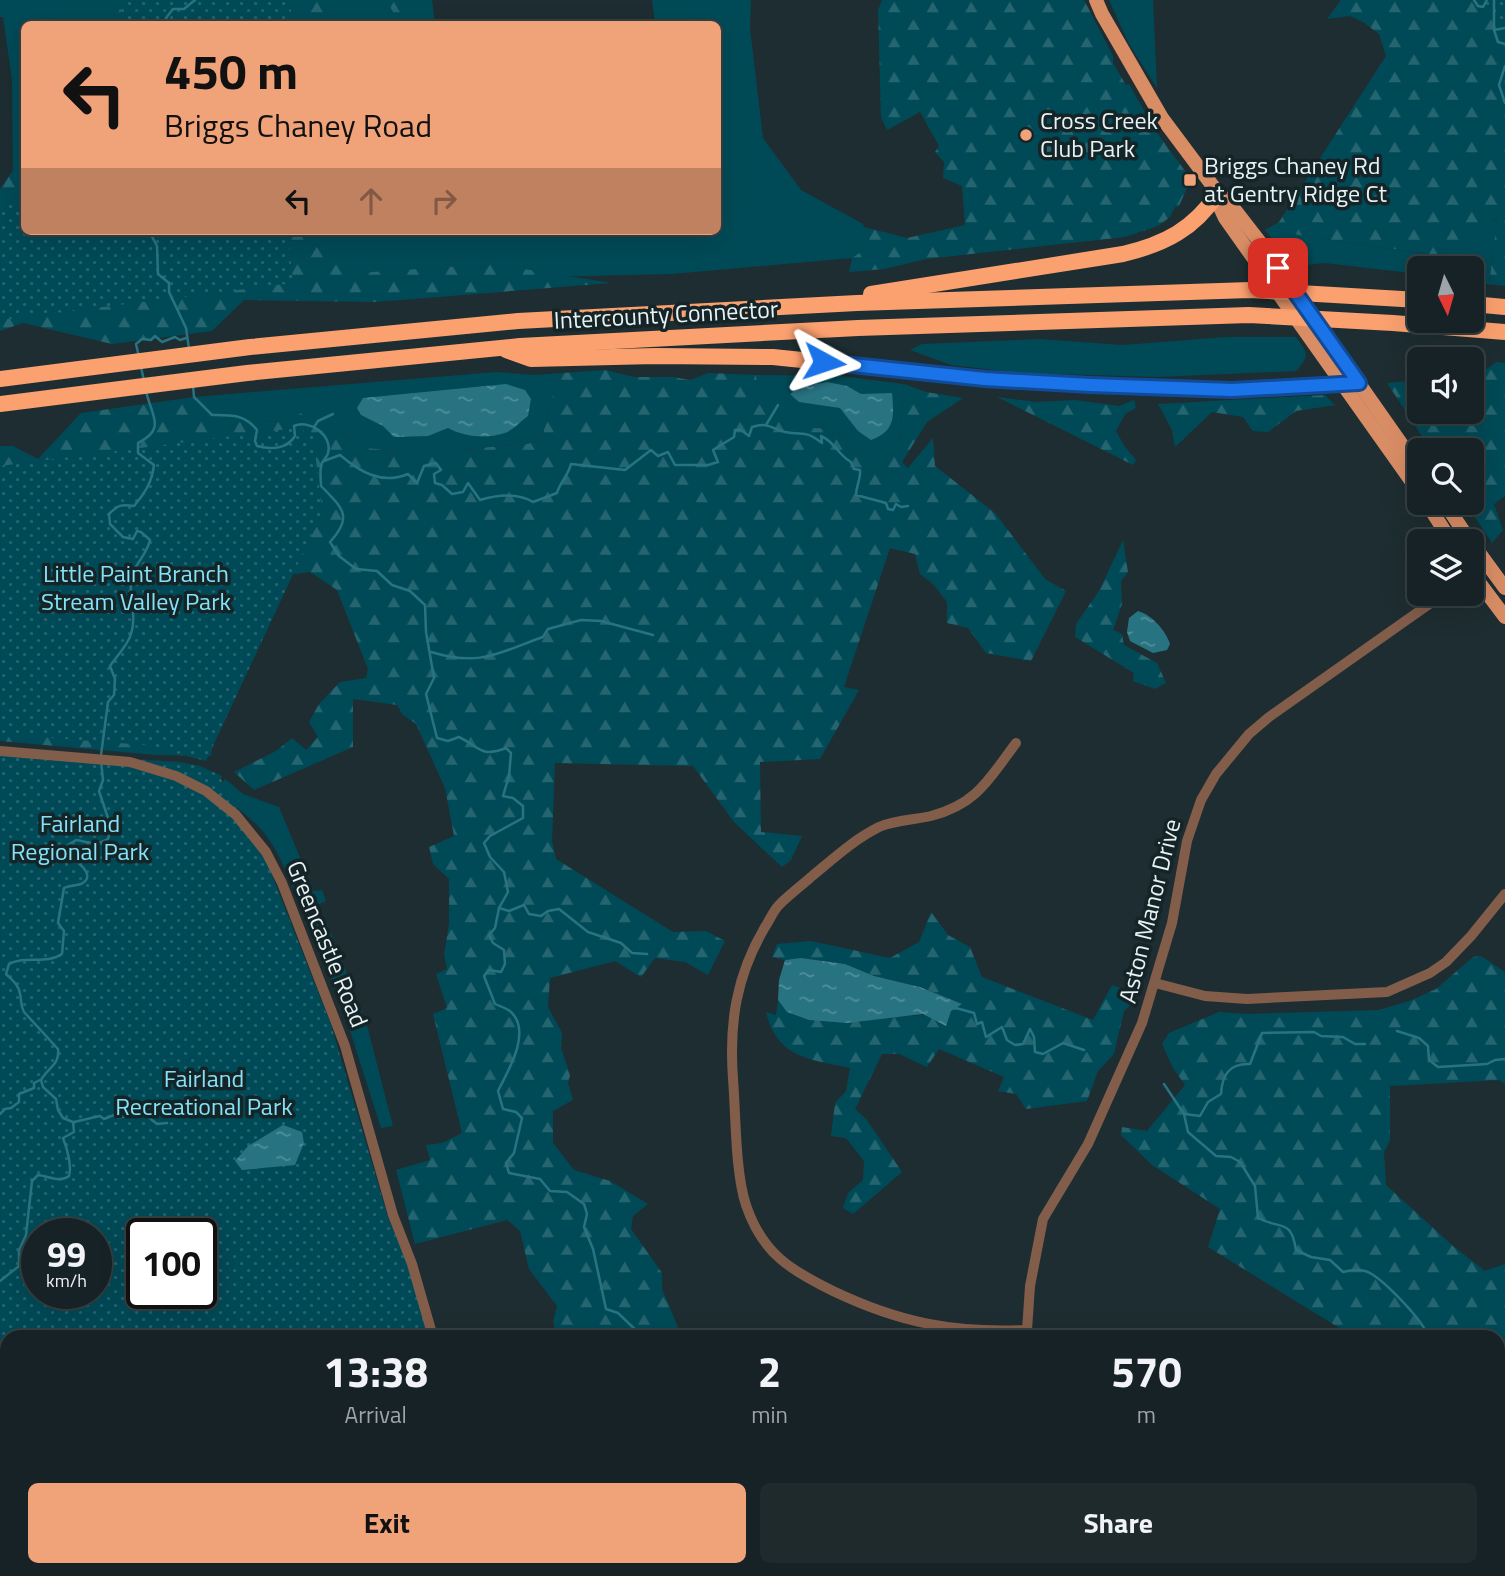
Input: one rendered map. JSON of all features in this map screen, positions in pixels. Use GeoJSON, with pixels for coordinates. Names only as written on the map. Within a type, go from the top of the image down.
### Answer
{"type":"FeatureCollection","features":[{"type":"Feature","properties":{"kind":"highway"},"geometry":{"type":"LineString","coordinates":[[786,307],[1150,248],[1192,224],[1218,192]]}},
{"type":"Feature","properties":{"kind":"highway","name":"Intercounty Connector"},"geometry":{"type":"LineString","coordinates":[[0,379],[250,347],[518,321],[786,307],[1250,290],[1407,299]]}},
{"type":"Feature","properties":{"kind":"highway"},"geometry":{"type":"LineString","coordinates":[[1484,305],[1505,307]]}},
{"type":"Feature","properties":{"kind":"highway","name":"Intercounty Connector"},"geometry":{"type":"LineString","coordinates":[[0,404],[247,373],[520,346],[858,328],[1249,315],[1505,332]]}},
{"type":"Feature","properties":{"kind":"highway"},"geometry":{"type":"LineString","coordinates":[[503,349],[531,359],[773,357],[985,379],[1090,385],[1232,390],[1351,384]]}},
{"type":"Feature","properties":{"kind":"main road"},"geometry":{"type":"LineString","coordinates":[[1096,0],[1162,118],[1218,192],[1228,201],[1337,350],[1351,384],[1407,473]]}},
{"type":"Feature","properties":{"kind":"main road"},"geometry":{"type":"LineString","coordinates":[[1218,192],[1219,205],[1226,218],[1321,350],[1407,454]]}},
{"type":"Feature","properties":{"kind":"main road"},"geometry":{"type":"LineString","coordinates":[[1484,561],[1505,588]]}},
{"type":"Feature","properties":{"kind":"main road"},"geometry":{"type":"LineString","coordinates":[[1484,590],[1505,617]]}},
{"type":"Feature","properties":{"kind":"street","name":"Aston Manor Drive"},"geometry":{"type":"LineString","coordinates":[[1027,1330],[1030,1286],[1043,1219],[1088,1144],[1125,1065],[1156,983],[1172,923],[1187,842],[1201,800],[1216,774],[1249,734],[1427,606]]}},
{"type":"Feature","properties":{"kind":"street","name":"Aston Manor Drive"},"geometry":{"type":"LineString","coordinates":[[976,1330],[957,1329],[890,1315],[815,1282],[783,1263],[771,1250],[753,1222],[741,1189],[730,1043],[734,1008],[744,972],[758,940],[778,906],[842,850],[872,831],[882,826],[957,808],[980,792],[1016,743]]}},
{"type":"Feature","properties":{"kind":"street","name":"Greencastle Road"},"geometry":{"type":"LineString","coordinates":[[0,751],[107,759],[156,768],[206,791],[236,815],[266,852],[287,895],[345,1046],[393,1215],[412,1264],[431,1330]]}},
{"type":"Feature","properties":{"kind":"street"},"geometry":{"type":"LineString","coordinates":[[1156,983],[1205,996],[1247,999],[1387,992],[1430,973],[1446,962],[1505,894]]}},
{"type":"Feature","properties":{"kind":"green space"},"geometry":{"type":"Polygon","coordinates":[[[0,0],[118,0],[119,21],[21,21],[21,201],[13,201],[12,80],[3,17],[0,17],[0,0]]]}},
{"type":"Feature","properties":{"kind":"green space"},"geometry":{"type":"Polygon","coordinates":[[[96,0],[349,0],[345,12],[350,21],[104,21],[96,0]]]}},
{"type":"Feature","properties":{"kind":"green space"},"geometry":{"type":"Polygon","coordinates":[[[118,0],[291,0],[291,21],[119,21],[121,11],[118,0]]]}},
{"type":"Feature","properties":{"kind":"green space"},"geometry":{"type":"Polygon","coordinates":[[[291,0],[432,0],[435,21],[291,21],[291,0]]]}},
{"type":"Feature","properties":{"kind":"green space"},"geometry":{"type":"Polygon","coordinates":[[[386,0],[427,0],[426,21],[406,21],[396,17],[386,0]]]}},
{"type":"Feature","properties":{"kind":"green space"},"geometry":{"type":"Polygon","coordinates":[[[652,0],[751,0],[750,28],[763,138],[801,190],[863,224],[871,245],[852,258],[672,274],[293,283],[288,235],[721,235],[721,21],[655,21],[652,0]]]}},
{"type":"Feature","properties":{"kind":"green space"},"geometry":{"type":"Polygon","coordinates":[[[882,0],[1084,0],[1126,85],[1129,84],[1155,130],[1191,179],[1179,206],[1158,226],[1125,237],[926,259],[884,269],[849,272],[852,258],[871,245],[864,227],[907,238],[965,225],[962,186],[943,178],[944,162],[935,152],[939,146],[920,112],[887,130],[881,117],[878,10],[882,0]]]}},
{"type":"Feature","properties":{"kind":"green space"},"geometry":{"type":"Polygon","coordinates":[[[1109,0],[1153,0],[1157,88],[1129,44],[1109,0]]]}},
{"type":"Feature","properties":{"kind":"green space"},"geometry":{"type":"Polygon","coordinates":[[[1341,0],[1505,0],[1505,280],[1489,285],[1497,219],[1485,219],[1448,256],[1265,230],[1279,222],[1386,56],[1379,34],[1363,22],[1350,16],[1327,19],[1341,0]]]}},
{"type":"Feature","properties":{"kind":"green space"},"geometry":{"type":"Polygon","coordinates":[[[1478,0],[1505,0],[1505,24],[1478,0]]]}},
{"type":"Feature","properties":{"kind":"green space"},"geometry":{"type":"Polygon","coordinates":[[[21,158],[21,235],[312,235],[317,247],[357,273],[493,264],[611,283],[375,302],[244,300],[212,331],[112,344],[23,323],[0,331],[0,189],[21,158]]]}},
{"type":"Feature","properties":{"kind":"green space"},"geometry":{"type":"Polygon","coordinates":[[[0,201],[21,201],[21,235],[288,235],[293,283],[0,320],[0,201]]]}},
{"type":"Feature","properties":{"kind":"green space"},"geometry":{"type":"Polygon","coordinates":[[[1485,218],[1497,220],[1489,284],[1505,280],[1505,286],[1484,283],[1484,256],[1447,256],[1485,218]]]}},
{"type":"Feature","properties":{"kind":"green space"},"geometry":{"type":"Polygon","coordinates":[[[1265,230],[1439,256],[1407,256],[1407,273],[1325,263],[1295,266],[1265,230]]]}},
{"type":"Feature","properties":{"kind":"green space"},"geometry":{"type":"Polygon","coordinates":[[[1227,337],[1296,337],[1306,354],[1296,371],[1158,377],[1021,373],[951,365],[910,350],[922,344],[1039,339],[1122,345],[1227,337]]]}},
{"type":"Feature","properties":{"kind":"green space"},"geometry":{"type":"Polygon","coordinates":[[[1496,362],[1505,363],[1505,496],[1494,504],[1503,530],[1492,543],[1474,515],[1484,515],[1484,438],[1423,438],[1414,424],[1484,424],[1484,371],[1496,362]]]}},
{"type":"Feature","properties":{"kind":"green space"},"geometry":{"type":"Polygon","coordinates":[[[605,370],[634,377],[690,380],[709,373],[756,375],[759,393],[792,427],[834,429],[862,453],[875,456],[900,442],[904,384],[926,392],[963,398],[927,422],[902,462],[908,468],[933,438],[935,466],[995,513],[1045,579],[1066,591],[1031,661],[986,653],[968,628],[947,623],[947,602],[934,585],[920,574],[915,554],[890,548],[844,687],[859,690],[820,759],[760,762],[761,832],[802,836],[791,860],[782,867],[734,822],[693,766],[555,763],[552,841],[556,859],[673,932],[706,931],[725,941],[708,975],[685,962],[655,958],[641,977],[615,961],[550,978],[548,1007],[562,1033],[561,1048],[570,1075],[568,1083],[573,1100],[553,1111],[553,1143],[574,1170],[610,1181],[648,1204],[633,1216],[631,1229],[662,1273],[662,1289],[679,1330],[555,1330],[553,1322],[557,1306],[529,1269],[520,1231],[507,1220],[415,1244],[396,1170],[430,1160],[426,1145],[442,1143],[462,1133],[433,1014],[447,1008],[436,974],[447,969],[444,955],[449,924],[449,879],[433,864],[429,847],[454,836],[445,788],[416,724],[402,714],[397,705],[353,699],[353,747],[254,790],[234,772],[276,751],[292,738],[306,750],[318,737],[309,722],[319,704],[340,682],[366,678],[368,669],[337,590],[310,572],[257,579],[216,702],[211,756],[156,755],[0,741],[0,446],[13,446],[38,459],[81,413],[194,397],[212,415],[237,415],[251,422],[289,421],[301,413],[320,431],[338,431],[367,448],[441,451],[528,444],[542,438],[555,387],[563,373],[605,370]]]}},
{"type":"Feature","properties":{"kind":"green space"},"geometry":{"type":"Polygon","coordinates":[[[496,372],[534,375],[563,373],[555,387],[542,438],[528,444],[441,451],[367,448],[338,431],[320,431],[289,421],[251,422],[237,415],[212,415],[194,397],[496,372]]]}},
{"type":"Feature","properties":{"kind":"green space"},"geometry":{"type":"Polygon","coordinates":[[[756,375],[841,376],[904,384],[900,443],[875,457],[862,453],[834,429],[792,428],[759,393],[756,375]]]}},
{"type":"Feature","properties":{"kind":"green space"},"geometry":{"type":"Polygon","coordinates":[[[1407,381],[1407,413],[1387,383],[1407,381]]]}},
{"type":"Feature","properties":{"kind":"green space"},"geometry":{"type":"Polygon","coordinates":[[[1325,395],[1335,405],[1296,411],[1268,432],[1253,431],[1243,417],[1212,412],[1175,447],[1172,430],[1158,404],[1325,395]]]}},
{"type":"Feature","properties":{"kind":"green space"},"geometry":{"type":"Polygon","coordinates":[[[997,397],[1037,402],[1075,400],[1119,406],[1134,400],[1136,408],[1125,414],[1116,431],[1136,460],[1133,465],[997,397]]]}},
{"type":"Feature","properties":{"kind":"green space","name":"Little Paint Branch Stream Valley Park"},"geometry":{"type":"Polygon","coordinates":[[[303,427],[304,437],[313,435],[322,512],[206,761],[145,745],[0,734],[0,466],[303,427]]]}},
{"type":"Feature","properties":{"kind":"green space"},"geometry":{"type":"Polygon","coordinates":[[[1123,540],[1128,572],[1121,581],[1122,604],[1113,630],[1122,634],[1124,645],[1157,663],[1166,683],[1155,689],[1133,681],[1134,673],[1075,637],[1076,624],[1099,591],[1123,540]]]}},
{"type":"Feature","properties":{"kind":"green space","name":"Fairland Recreational Park"},"geometry":{"type":"Polygon","coordinates":[[[0,751],[179,762],[200,766],[222,776],[221,779],[266,860],[331,1025],[387,1214],[413,1279],[427,1330],[0,1330],[0,751]]]}},
{"type":"Feature","properties":{"kind":"green space"},"geometry":{"type":"Polygon","coordinates":[[[225,779],[243,794],[279,807],[314,891],[322,890],[326,901],[308,909],[300,905],[266,835],[219,788],[225,779]]]}},
{"type":"Feature","properties":{"kind":"green space"},"geometry":{"type":"Polygon","coordinates":[[[931,912],[948,935],[970,947],[982,977],[1093,1020],[1112,985],[1134,993],[1131,1004],[1124,1011],[1114,1054],[1098,1071],[1087,1101],[1026,1109],[1016,1094],[998,1091],[1004,1077],[939,1049],[927,1067],[899,1054],[882,1054],[855,1109],[867,1120],[902,1172],[853,1214],[843,1208],[848,1193],[863,1180],[864,1161],[846,1138],[831,1136],[835,1103],[846,1091],[850,1068],[809,1059],[787,1048],[771,1028],[766,1012],[776,1015],[778,1000],[787,1012],[877,1017],[926,1015],[946,1011],[961,1004],[921,987],[874,976],[845,964],[772,957],[777,944],[811,941],[890,958],[919,942],[931,912]]]}},
{"type":"Feature","properties":{"kind":"green space"},"geometry":{"type":"Polygon","coordinates":[[[325,918],[366,1022],[393,1126],[381,1128],[347,1021],[311,926],[325,918]]]}},
{"type":"Feature","properties":{"kind":"green space"},"geometry":{"type":"Polygon","coordinates":[[[1481,956],[1505,972],[1505,1084],[1499,1080],[1390,1086],[1390,1141],[1384,1152],[1386,1185],[1453,1246],[1485,1271],[1505,1264],[1505,1330],[1343,1330],[1208,1247],[1220,1209],[1152,1165],[1121,1135],[1122,1127],[1147,1131],[1185,1085],[1173,1068],[1162,1044],[1169,1033],[1219,1012],[1247,1014],[1379,1010],[1436,989],[1473,957],[1481,956]]]}},
{"type":"Feature","properties":{"kind":"water"},"geometry":{"type":"Polygon","coordinates":[[[827,382],[847,386],[861,394],[892,393],[893,416],[889,427],[871,440],[858,431],[840,408],[799,402],[790,394],[802,387],[827,382]]]}},
{"type":"Feature","properties":{"kind":"water"},"geometry":{"type":"Polygon","coordinates":[[[506,384],[525,390],[531,399],[528,416],[511,430],[498,435],[476,436],[448,428],[428,436],[394,437],[383,426],[361,415],[357,408],[363,398],[506,384]]]}},
{"type":"Feature","properties":{"kind":"water"},"geometry":{"type":"Polygon","coordinates":[[[1138,611],[1161,628],[1170,644],[1167,650],[1153,653],[1130,641],[1127,632],[1129,618],[1138,611]]]}},
{"type":"Feature","properties":{"kind":"water"},"geometry":{"type":"Polygon","coordinates":[[[801,958],[845,964],[874,976],[920,987],[962,1004],[951,1011],[946,1026],[923,1014],[847,1023],[809,1020],[787,1012],[778,1000],[779,980],[785,960],[801,958]]]}},
{"type":"Feature","properties":{"kind":"water"},"geometry":{"type":"Polygon","coordinates":[[[283,1125],[302,1132],[304,1143],[295,1165],[242,1170],[235,1161],[248,1146],[283,1125]]]}},
{"type":"Feature","properties":{"kind":"waterway"},"geometry":{"type":"LineString","coordinates":[[166,21],[173,9],[184,9],[195,0]]}},
{"type":"Feature","properties":{"kind":"waterway"},"geometry":{"type":"LineString","coordinates":[[1474,0],[1478,6],[1483,7],[1487,0]]}},
{"type":"Feature","properties":{"kind":"waterway"},"geometry":{"type":"LineString","coordinates":[[1494,0],[1494,30],[1498,42],[1505,44]]}},
{"type":"Feature","properties":{"kind":"waterway"},"geometry":{"type":"LineString","coordinates":[[1494,30],[1505,28]]}},
{"type":"Feature","properties":{"kind":"waterway"},"geometry":{"type":"LineString","coordinates":[[1505,66],[1499,85],[1505,103]]}},
{"type":"Feature","properties":{"kind":"waterway"},"geometry":{"type":"LineString","coordinates":[[151,235],[157,246],[158,274],[169,283],[169,292],[186,328],[189,349]]}},
{"type":"Feature","properties":{"kind":"waterway"},"geometry":{"type":"LineString","coordinates":[[139,357],[136,344],[142,339],[151,340],[155,336],[162,342],[175,337],[180,340],[186,338]]}},
{"type":"Feature","properties":{"kind":"waterway"},"geometry":{"type":"LineString","coordinates":[[141,367],[144,381]]}},
{"type":"Feature","properties":{"kind":"waterway"},"geometry":{"type":"LineString","coordinates":[[193,386],[194,397],[212,415],[237,416],[252,425],[257,430],[257,446],[273,448],[288,444],[295,436],[294,426],[300,424],[313,427],[323,435],[329,446],[321,466],[321,486],[335,500],[343,519],[330,542],[339,556],[356,569],[377,571],[392,585],[410,591],[425,605],[426,632],[434,678],[426,694],[437,738],[448,741],[459,737],[485,752],[506,748],[511,753],[509,776],[503,796],[513,798],[523,806],[523,818],[490,836],[484,843],[490,857],[504,872],[508,892],[499,908],[495,928],[489,935],[493,943],[504,950],[505,964],[501,972],[489,970],[484,976],[495,1004],[511,1012],[517,1020],[519,1030],[516,1051],[498,1091],[503,1109],[516,1112],[522,1118],[514,1153],[506,1163],[509,1173],[540,1179],[550,1191],[567,1192],[584,1204],[587,1214],[584,1227],[593,1249],[606,1309],[618,1313],[636,1330]]}},
{"type":"Feature","properties":{"kind":"waterway"},"geometry":{"type":"LineString","coordinates":[[101,755],[108,702],[114,695],[115,679],[110,666],[125,647],[131,634],[131,579],[150,540],[137,531],[133,539],[123,537],[110,524],[109,514],[120,506],[134,506],[152,477],[154,465],[138,453],[138,443],[147,438],[155,427],[146,391]]}},
{"type":"Feature","properties":{"kind":"waterway"},"geometry":{"type":"LineString","coordinates":[[766,425],[778,405]]}},
{"type":"Feature","properties":{"kind":"waterway"},"geometry":{"type":"LineString","coordinates":[[314,427],[318,421],[333,414]]}},
{"type":"Feature","properties":{"kind":"waterway"},"geometry":{"type":"LineString","coordinates":[[324,461],[340,455],[355,467],[372,475],[389,478],[408,474],[417,483],[424,466],[436,463],[441,470],[434,474],[435,483],[442,485],[452,494],[463,492],[468,483],[480,500],[507,496],[521,497],[533,502],[557,493],[571,464],[625,470],[651,450],[658,456],[668,452],[675,465],[708,465],[718,462],[713,450],[734,437],[735,430],[741,430],[749,436],[752,427],[766,425],[785,432],[807,434],[822,443],[821,436],[826,438],[851,462],[854,469],[860,470],[856,495],[886,503],[888,509],[893,510],[896,504],[901,507],[908,506]]}},
{"type":"Feature","properties":{"kind":"waterway"},"geometry":{"type":"LineString","coordinates":[[431,652],[463,658],[488,656],[543,637],[548,629],[581,620],[601,621],[653,635]]}},
{"type":"Feature","properties":{"kind":"waterway"},"geometry":{"type":"LineString","coordinates":[[0,1281],[19,1266],[19,1250],[26,1235],[32,1181],[38,1175],[58,1179],[69,1176],[69,1162],[63,1138],[74,1132],[73,1122],[63,1118],[56,1099],[43,1087],[41,1080],[57,1059],[58,1049],[24,1012],[18,988],[6,974],[9,964],[16,961],[49,959],[62,954],[64,931],[58,923],[64,888],[81,884],[87,876],[83,867],[66,855],[68,845],[76,840],[92,843],[108,839],[111,827],[99,791],[103,780],[101,761]]}},
{"type":"Feature","properties":{"kind":"waterway"},"geometry":{"type":"LineString","coordinates":[[499,908],[509,911],[524,905],[529,914],[541,916],[548,911],[559,909],[588,932],[621,943],[632,953],[647,954]]}},
{"type":"Feature","properties":{"kind":"waterway"},"geometry":{"type":"LineString","coordinates":[[956,1008],[974,1013],[977,1024],[982,1022],[986,1037],[1002,1027],[1007,1040],[1015,1045],[1023,1044],[1030,1029],[1034,1037],[1035,1052],[1043,1054],[1063,1043],[1084,1050]]}},
{"type":"Feature","properties":{"kind":"waterway"},"geometry":{"type":"LineString","coordinates":[[1397,1031],[1419,1038],[1428,1046],[1429,1060],[1438,1067],[1487,1064],[1505,1059]]}},
{"type":"Feature","properties":{"kind":"waterway"},"geometry":{"type":"LineString","coordinates":[[1185,1114],[1200,1116],[1208,1102],[1221,1094],[1228,1071],[1237,1065],[1250,1064],[1262,1033],[1314,1032],[1321,1036],[1343,1037],[1355,1044],[1365,1044]]}},
{"type":"Feature","properties":{"kind":"waterway"},"geometry":{"type":"LineString","coordinates":[[0,1114],[19,1102],[19,1094],[34,1088],[34,1083],[40,1080]]}},
{"type":"Feature","properties":{"kind":"waterway"},"geometry":{"type":"LineString","coordinates":[[1164,1084],[1184,1114],[1188,1132],[1216,1156],[1231,1157],[1240,1162],[1255,1186],[1258,1218],[1288,1229],[1296,1250],[1311,1257],[1330,1260],[1343,1272],[1359,1270],[1372,1274],[1411,1311],[1425,1330]]}},
{"type":"Feature","properties":{"kind":"waterway"},"geometry":{"type":"LineString","coordinates":[[74,1122],[100,1116],[104,1119],[114,1115],[118,1118],[142,1112],[157,1124],[167,1123]]}},
{"type":"Feature","properties":{"kind":"place","name":"Cross Creek Club Park"},"geometry":{"type":"Point","coordinates":[1026,135]}},
{"type":"Feature","properties":{"kind":"place","name":"Briggs Chaney Rd at Gentry Ridge Ct"},"geometry":{"type":"Point","coordinates":[1190,180]}},
{"type":"Feature","properties":{"kind":"route"},"geometry":{"type":"LineString","coordinates":[[824,362],[985,379],[1090,385],[1232,390],[1359,383],[1278,268]]}},
{"type":"Feature","properties":{"kind":"park label","name":"Fairland Regional Park"},"geometry":{"type":"Point","coordinates":[80,838]}}]}
